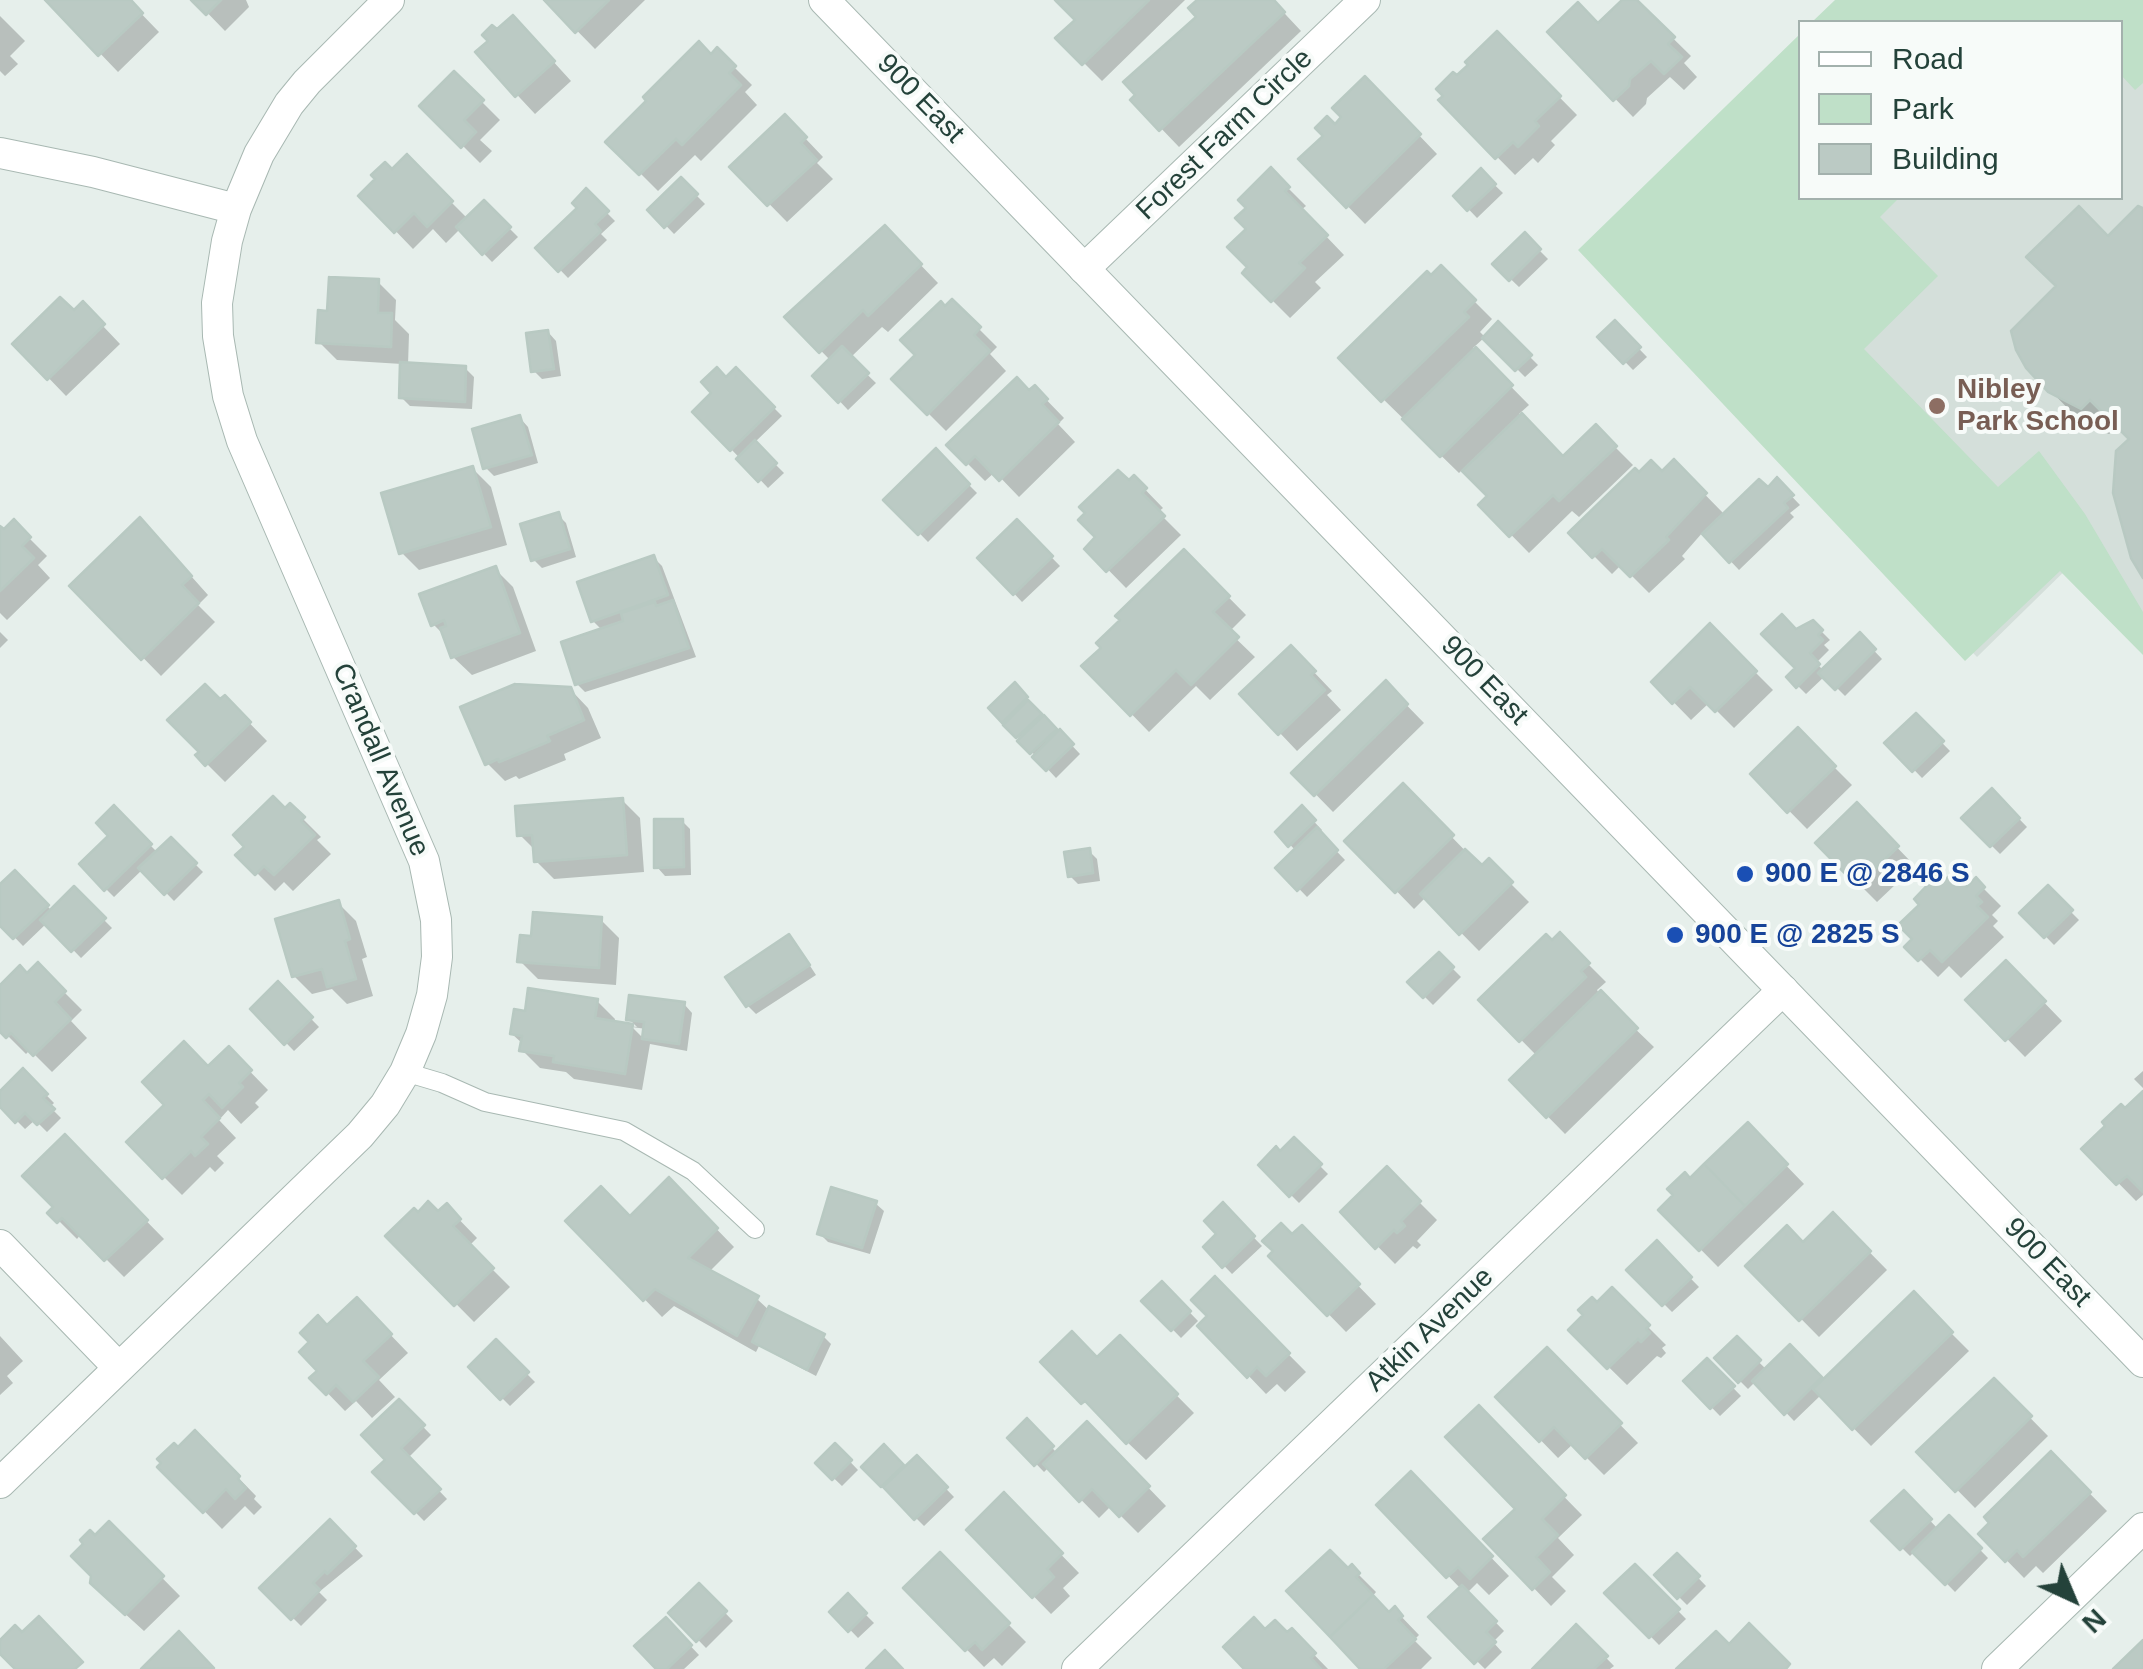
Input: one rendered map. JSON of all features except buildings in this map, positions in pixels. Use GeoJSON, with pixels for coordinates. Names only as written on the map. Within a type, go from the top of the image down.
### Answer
{"type":"FeatureCollection","features":[{"type":"Feature","properties":{"kind":"street","name":"Crandall Avenue"},"geometry":{"type":"LineString","coordinates":[[0,1483],[360,1135],[385,1105],[422,1034],[437,958],[431,890],[413,832],[258,482],[228,396],[218,336],[221,271],[236,209],[259,154],[289,104],[389,0]]}},
{"type":"Feature","properties":{"kind":"street","name":"900 East"},"geometry":{"type":"LineString","coordinates":[[824,0],[2143,1362]]}},
{"type":"Feature","properties":{"kind":"street","name":"Forest Farm Circle"},"geometry":{"type":"LineString","coordinates":[[1084,270],[1364,0]]}},
{"type":"Feature","properties":{"kind":"street"},"geometry":{"type":"LineString","coordinates":[[0,153],[236,209]]}},
{"type":"Feature","properties":{"kind":"street","name":"Atkin Avenue"},"geometry":{"type":"LineString","coordinates":[[1077,1669],[1783,990]]}},
{"type":"Feature","properties":{"kind":"street"},"geometry":{"type":"LineString","coordinates":[[0,1245],[119,1368]]}},
{"type":"Feature","properties":{"kind":"street"},"geometry":{"type":"LineString","coordinates":[[1997,1669],[2143,1528]]}},
{"type":"Feature","properties":{"kind":"lane"},"geometry":{"type":"LineString","coordinates":[[405,1072],[486,1102],[624,1130],[693,1171],[755,1229]]}},
{"type":"Feature","properties":{"kind":"shaded area","name":"Nibley Park School"},"geometry":{"type":"Polygon","coordinates":[[[2143,0],[2143,618],[2081,555],[1977,657],[1586,257],[1798,199],[2123,200],[2122,20],[2143,0]]]}},
{"type":"Feature","properties":{"kind":"green space"},"geometry":{"type":"Polygon","coordinates":[[[1835,0],[2143,0],[2143,83],[2135,90],[2123,77],[2123,20],[1814,20],[1835,0]]]}},
{"type":"Feature","properties":{"kind":"green space"},"geometry":{"type":"Polygon","coordinates":[[[1798,36],[1798,200],[1897,200],[1880,217],[1938,276],[1864,349],[1998,487],[2039,451],[2085,514],[2143,612],[2143,655],[2060,571],[1965,661],[1578,250],[1798,36]]]}},
{"type":"Feature","properties":{"kind":"place","name":"Nibley Park School"},"geometry":{"type":"Point","coordinates":[1937,406]}},
{"type":"Feature","properties":{"kind":"place","name":"900 E @ 2846 S"},"geometry":{"type":"Point","coordinates":[1745,874]}},
{"type":"Feature","properties":{"kind":"place","name":"900 E @ 2825 S"},"geometry":{"type":"Point","coordinates":[1675,935]}}]}
